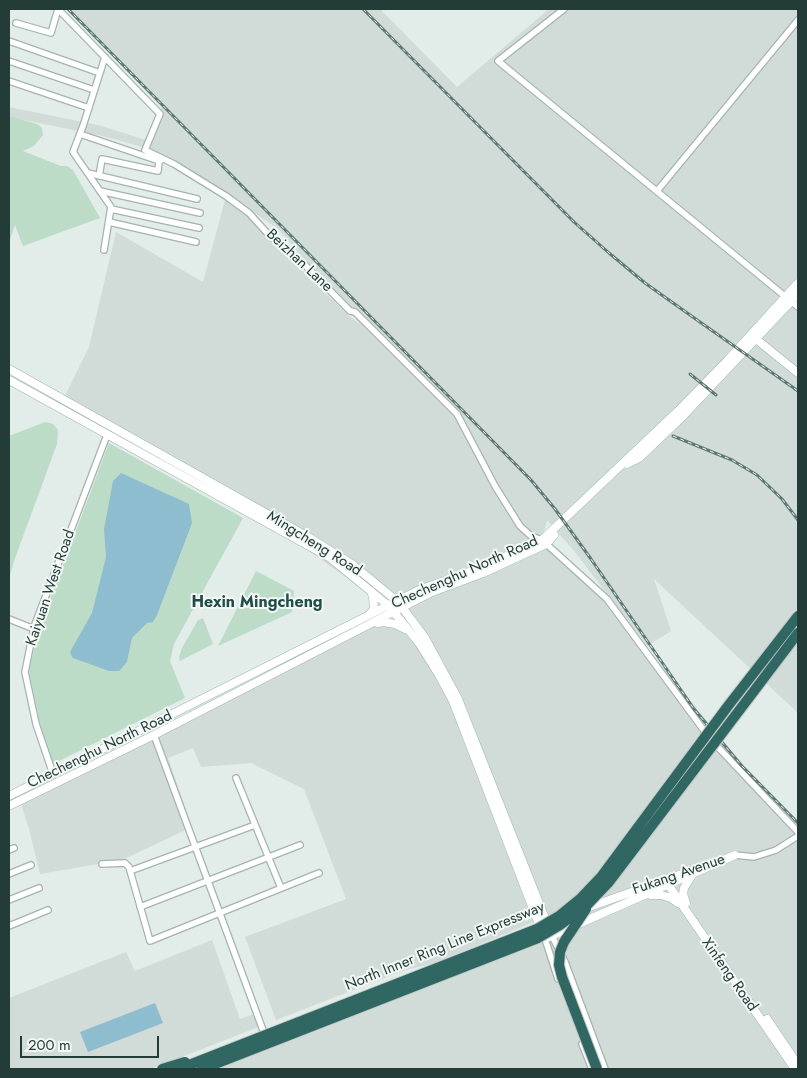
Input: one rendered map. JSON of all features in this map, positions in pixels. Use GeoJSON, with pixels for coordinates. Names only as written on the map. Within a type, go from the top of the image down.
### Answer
{"type":"FeatureCollection","features":[{"type":"Feature","properties":{"kind":"highway","name":"North Inner Ring Line Expressway"},"geometry":{"type":"LineString","coordinates":[[179,1069],[537,929],[558,916],[581,898],[601,877],[728,706],[798,616]]}},
{"type":"Feature","properties":{"kind":"highway","name":"North Inner Ring Line Expressway"},"geometry":{"type":"LineString","coordinates":[[202,1069],[538,938],[560,925],[587,905],[608,882],[798,633]]}},
{"type":"Feature","properties":{"kind":"highway"},"geometry":{"type":"LineString","coordinates":[[597,1069],[559,965],[560,952],[564,942],[599,892]]}},
{"type":"Feature","properties":{"kind":"highway"},"geometry":{"type":"LineString","coordinates":[[162,1069],[241,1045]]}},
{"type":"Feature","properties":{"kind":"main road","name":"Chechenghu North Road"},"geometry":{"type":"LineString","coordinates":[[9,806],[395,613],[400,605],[420,590],[544,542],[792,302],[798,283]]}},
{"type":"Feature","properties":{"kind":"main road","name":"Chechenghu North Road"},"geometry":{"type":"LineString","coordinates":[[9,796],[389,606],[416,601],[432,592],[483,572],[544,542],[626,465],[639,458],[683,416],[798,294]]}},
{"type":"Feature","properties":{"kind":"main road"},"geometry":{"type":"LineString","coordinates":[[756,339],[798,373]]}},
{"type":"Feature","properties":{"kind":"main road","name":"Mingcheng Road"},"geometry":{"type":"LineString","coordinates":[[9,369],[308,537],[353,565],[400,605],[427,643],[458,699],[543,924]]}},
{"type":"Feature","properties":{"kind":"main road","name":"Mingcheng Road"},"geometry":{"type":"LineString","coordinates":[[9,380],[329,557],[389,606],[409,630],[439,674],[453,701],[549,937]]}},
{"type":"Feature","properties":{"kind":"main road"},"geometry":{"type":"LineString","coordinates":[[387,594],[403,594],[475,566],[480,568]]}},
{"type":"Feature","properties":{"kind":"main road"},"geometry":{"type":"LineString","coordinates":[[366,618],[374,609],[370,589]]}},
{"type":"Feature","properties":{"kind":"main road"},"geometry":{"type":"LineString","coordinates":[[414,623],[411,616],[412,608],[416,601]]}},
{"type":"Feature","properties":{"kind":"main road"},"geometry":{"type":"LineString","coordinates":[[371,625],[383,622],[395,624],[409,630]]}},
{"type":"Feature","properties":{"kind":"main road","name":"Fukang Avenue"},"geometry":{"type":"LineString","coordinates":[[504,939],[735,856]]}},
{"type":"Feature","properties":{"kind":"main road","name":"Fukang Avenue"},"geometry":{"type":"LineString","coordinates":[[510,952],[647,895],[669,881],[692,875],[735,856]]}},
{"type":"Feature","properties":{"kind":"main road"},"geometry":{"type":"LineString","coordinates":[[684,904],[684,888],[692,875]]}},
{"type":"Feature","properties":{"kind":"main road","name":"Xinfeng Road"},"geometry":{"type":"LineString","coordinates":[[669,881],[795,1069]]}},
{"type":"Feature","properties":{"kind":"main road"},"geometry":{"type":"LineString","coordinates":[[647,895],[661,895],[684,904]]}},
{"type":"Feature","properties":{"kind":"main road","name":"Xinfeng Road"},"geometry":{"type":"LineString","coordinates":[[684,904],[798,1065]]}},
{"type":"Feature","properties":{"kind":"street"},"geometry":{"type":"LineString","coordinates":[[16,23],[51,33],[58,9]]}},
{"type":"Feature","properties":{"kind":"street","name":"Beizhan Lane"},"geometry":{"type":"LineString","coordinates":[[58,9],[160,114],[145,150],[226,196],[250,213],[268,234],[303,262],[350,311],[355,312],[457,414],[512,515],[520,526],[531,536],[544,542],[607,600],[703,731],[798,834]]}},
{"type":"Feature","properties":{"kind":"street"},"geometry":{"type":"LineString","coordinates":[[564,9],[498,61],[792,302]]}},
{"type":"Feature","properties":{"kind":"street"},"geometry":{"type":"LineString","coordinates":[[657,191],[798,20]]}},
{"type":"Feature","properties":{"kind":"street"},"geometry":{"type":"LineString","coordinates":[[9,41],[100,73]]}},
{"type":"Feature","properties":{"kind":"street"},"geometry":{"type":"LineString","coordinates":[[104,250],[111,207],[73,152],[105,57]]}},
{"type":"Feature","properties":{"kind":"street"},"geometry":{"type":"LineString","coordinates":[[9,61],[94,90]]}},
{"type":"Feature","properties":{"kind":"street"},"geometry":{"type":"LineString","coordinates":[[9,81],[89,108]]}},
{"type":"Feature","properties":{"kind":"street"},"geometry":{"type":"LineString","coordinates":[[80,134],[161,160],[158,171],[102,159],[99,176]]}},
{"type":"Feature","properties":{"kind":"street"},"geometry":{"type":"LineString","coordinates":[[88,173],[198,199]]}},
{"type":"Feature","properties":{"kind":"street"},"geometry":{"type":"LineString","coordinates":[[100,192],[200,213]]}},
{"type":"Feature","properties":{"kind":"street"},"geometry":{"type":"LineString","coordinates":[[111,209],[199,228]]}},
{"type":"Feature","properties":{"kind":"street"},"geometry":{"type":"LineString","coordinates":[[109,222],[196,242]]}},
{"type":"Feature","properties":{"kind":"street","name":"Kaiyuan West Road"},"geometry":{"type":"LineString","coordinates":[[53,774],[36,724],[25,672],[34,629],[107,435]]}},
{"type":"Feature","properties":{"kind":"street"},"geometry":{"type":"LineString","coordinates":[[9,619],[34,629]]}},
{"type":"Feature","properties":{"kind":"street"},"geometry":{"type":"LineString","coordinates":[[154,735],[264,1033]]}},
{"type":"Feature","properties":{"kind":"street"},"geometry":{"type":"LineString","coordinates":[[236,778],[281,888]]}},
{"type":"Feature","properties":{"kind":"street"},"geometry":{"type":"LineString","coordinates":[[130,871],[255,825]]}},
{"type":"Feature","properties":{"kind":"street"},"geometry":{"type":"LineString","coordinates":[[735,856],[754,857],[776,850],[798,834]]}},
{"type":"Feature","properties":{"kind":"street"},"geometry":{"type":"LineString","coordinates":[[140,907],[300,845]]}},
{"type":"Feature","properties":{"kind":"street"},"geometry":{"type":"LineString","coordinates":[[102,864],[125,862],[130,871],[150,941],[319,873]]}},
{"type":"Feature","properties":{"kind":"street"},"geometry":{"type":"LineString","coordinates":[[9,874],[31,865]]}},
{"type":"Feature","properties":{"kind":"street"},"geometry":{"type":"LineString","coordinates":[[9,900],[39,888]]}},
{"type":"Feature","properties":{"kind":"street"},"geometry":{"type":"LineString","coordinates":[[9,926],[48,910]]}},
{"type":"Feature","properties":{"kind":"street"},"geometry":{"type":"LineString","coordinates":[[549,937],[554,967],[592,1069]]}},
{"type":"Feature","properties":{"kind":"street"},"geometry":{"type":"LineString","coordinates":[[549,937],[565,962],[605,1069]]}},
{"type":"Feature","properties":{"kind":"shaded area"},"geometry":{"type":"Polygon","coordinates":[[[66,9],[380,9],[457,87],[549,9],[798,9],[798,713],[654,579],[671,631],[647,646],[575,552],[547,520],[542,540],[607,599],[798,832],[798,1069],[212,1069],[552,936],[482,778],[536,921],[435,963],[405,970],[276,1020],[245,937],[346,899],[304,789],[251,763],[201,767],[193,748],[168,758],[192,827],[122,860],[40,874],[20,801],[371,625],[383,622],[402,629],[388,611],[347,578],[265,520],[63,400],[89,347],[116,232],[203,282],[226,196],[348,315],[360,324],[277,228],[231,197],[168,160],[139,146],[103,136],[9,117],[9,107],[98,125],[146,140],[162,107],[66,9]]]}},
{"type":"Feature","properties":{"kind":"shaded area"},"geometry":{"type":"Polygon","coordinates":[[[212,940],[240,1019],[256,1013],[261,1026],[151,1069],[9,1069],[9,998],[126,952],[135,971],[212,940]]]}},
{"type":"Feature","properties":{"kind":"green space"},"geometry":{"type":"Polygon","coordinates":[[[9,116],[37,124],[42,128],[43,135],[34,146],[23,151],[61,166],[67,166],[73,170],[100,218],[23,246],[15,225],[9,243],[9,116]]]}},
{"type":"Feature","properties":{"kind":"green space"},"geometry":{"type":"Polygon","coordinates":[[[45,422],[53,424],[58,430],[57,444],[9,579],[9,436],[45,422]]]}},
{"type":"Feature","properties":{"kind":"green space"},"geometry":{"type":"Polygon","coordinates":[[[109,443],[243,518],[174,644],[170,661],[185,698],[53,764],[40,724],[29,671],[38,632],[109,443]]]}},
{"type":"Feature","properties":{"kind":"green space"},"geometry":{"type":"Polygon","coordinates":[[[256,571],[294,591],[292,612],[218,646],[256,571]]]}},
{"type":"Feature","properties":{"kind":"green space"},"geometry":{"type":"Polygon","coordinates":[[[203,618],[213,644],[180,661],[179,657],[182,648],[198,620],[203,618]]]}},
{"type":"Feature","properties":{"kind":"water"},"geometry":{"type":"Polygon","coordinates":[[[121,473],[189,504],[192,523],[157,615],[153,622],[147,623],[132,638],[127,662],[119,671],[109,671],[73,658],[70,652],[92,613],[106,557],[104,529],[113,481],[121,473]]]}},
{"type":"Feature","properties":{"kind":"water"},"geometry":{"type":"Polygon","coordinates":[[[155,1003],[163,1023],[88,1052],[80,1032],[155,1003]]]}},
{"type":"Feature","properties":{"kind":"railway"},"geometry":{"type":"LineString","coordinates":[[68,9],[531,480],[555,509],[591,559],[694,709],[742,766],[798,823]]}},
{"type":"Feature","properties":{"kind":"railway"},"geometry":{"type":"LineString","coordinates":[[363,9],[574,222],[609,253],[645,283],[798,391]]}},
{"type":"Feature","properties":{"kind":"railway"},"geometry":{"type":"LineString","coordinates":[[690,374],[716,395]]}},
{"type":"Feature","properties":{"kind":"railway"},"geometry":{"type":"LineString","coordinates":[[673,436],[732,460],[757,475],[782,499],[798,520]]}},
{"type":"Feature","properties":{"kind":"district","name":"Hexin Mingcheng"},"geometry":{"type":"Point","coordinates":[257,603]}}]}
